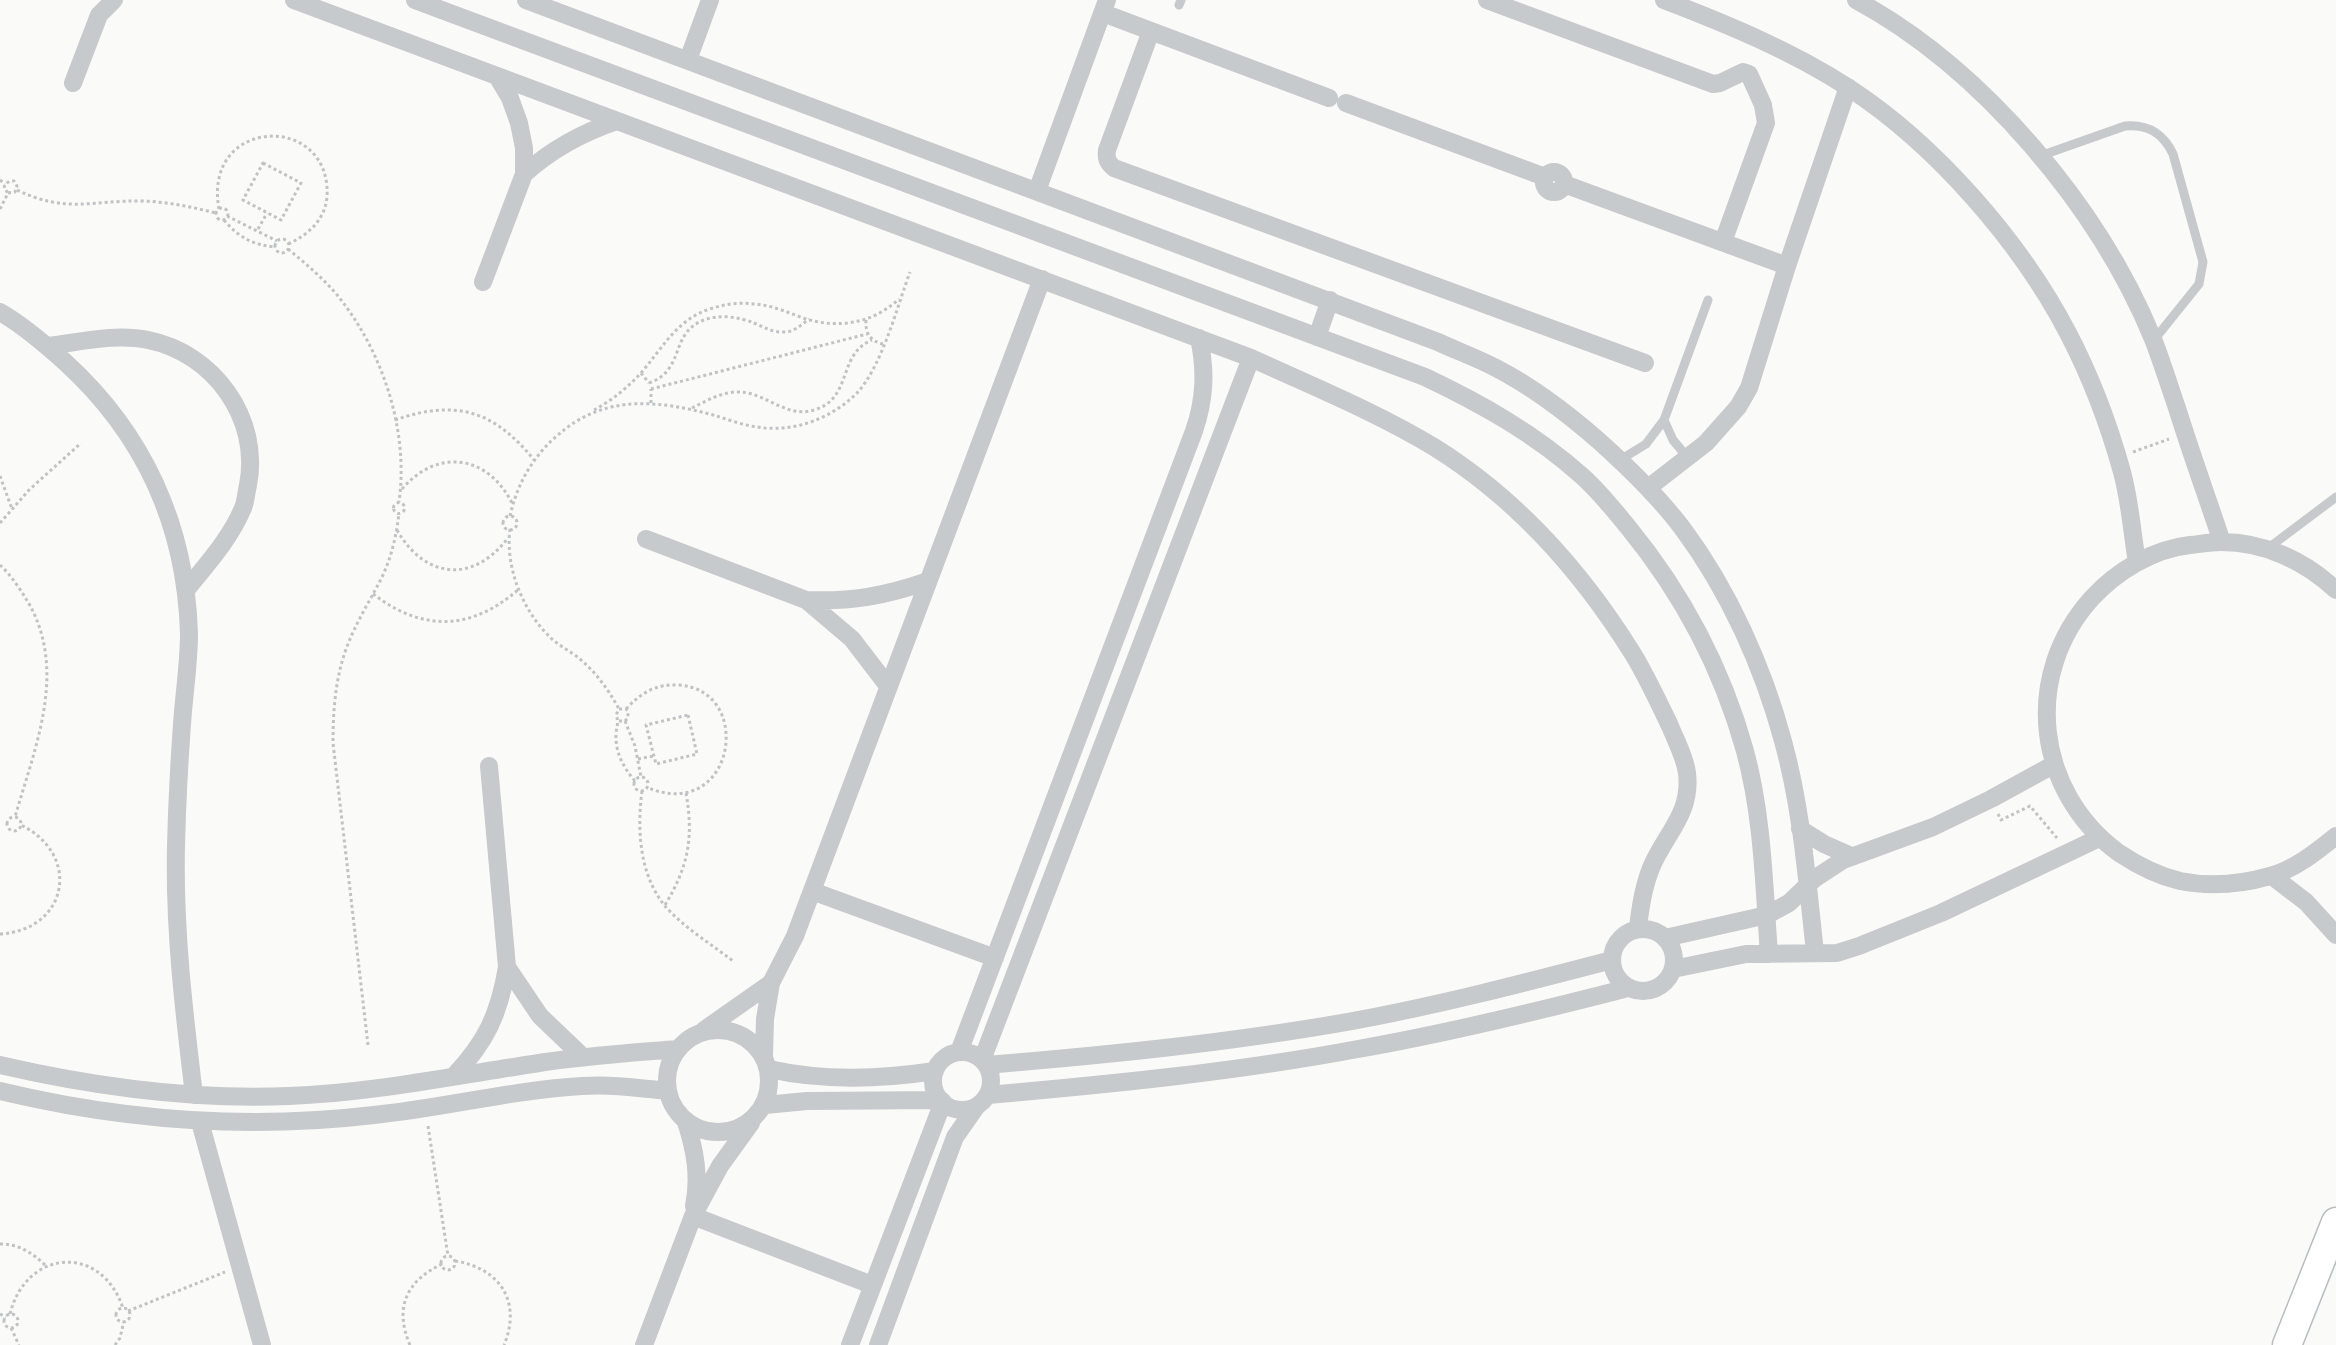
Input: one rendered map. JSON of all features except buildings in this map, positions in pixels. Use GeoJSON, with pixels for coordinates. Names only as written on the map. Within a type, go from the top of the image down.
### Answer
{"type":"FeatureCollection","features":[{"type":"Feature","properties":{"kind":"main road"},"geometry":{"type":"LineString","coordinates":[[2287,1345],[2336,1222]]}},
{"type":"Feature","properties":{"kind":"street"},"geometry":{"type":"LineString","coordinates":[[73,83],[98,8],[114,0]]}},
{"type":"Feature","properties":{"kind":"street"},"geometry":{"type":"LineString","coordinates":[[294,0],[1251,358],[1365,410],[1434,448],[1498,494],[1548,541],[1606,610],[1648,677],[1680,750],[1687,772],[1687,796],[1680,819],[1652,867],[1641,897],[1638,929]]}},
{"type":"Feature","properties":{"kind":"street"},"geometry":{"type":"LineString","coordinates":[[416,0],[1425,377],[1477,402],[1515,425],[1584,478],[1650,554],[1681,600],[1707,648],[1729,699],[1745,752],[1756,807],[1769,954]]}},
{"type":"Feature","properties":{"kind":"street"},"geometry":{"type":"LineString","coordinates":[[526,0],[1438,342],[1496,368],[1537,392],[1575,420],[1648,488],[1683,530],[1715,579],[1742,630],[1765,685],[1783,741],[1800,829],[1815,951]]}},
{"type":"Feature","properties":{"kind":"street"},"geometry":{"type":"LineString","coordinates":[[688,60],[710,0]]}},
{"type":"Feature","properties":{"kind":"street"},"geometry":{"type":"LineString","coordinates":[[1487,0],[1713,84],[1743,72],[1749,74],[1764,105],[1766,123],[1723,242]]}},
{"type":"Feature","properties":{"kind":"street"},"geometry":{"type":"LineString","coordinates":[[1664,0],[1774,46],[1848,87],[1891,118],[1939,161],[1982,210],[2029,267],[2068,332],[2099,402],[2123,474],[2137,562]]}},
{"type":"Feature","properties":{"kind":"street"},"geometry":{"type":"LineString","coordinates":[[1856,0],[1878,5],[1989,101],[2040,156],[2074,198],[2105,243],[2154,340],[2222,542]]}},
{"type":"Feature","properties":{"kind":"street"},"geometry":{"type":"LineString","coordinates":[[1037,190],[1105,6],[1151,31],[1545,177],[1546,188],[1550,191],[1556,192],[1564,184],[1787,266]]}},
{"type":"Feature","properties":{"kind":"street"},"geometry":{"type":"LineString","coordinates":[[1151,31],[1107,150],[1108,164],[1113,168],[1645,363]]}},
{"type":"Feature","properties":{"kind":"street"},"geometry":{"type":"LineString","coordinates":[[483,282],[524,174],[524,148],[519,123],[510,98],[497,76]]}},
{"type":"Feature","properties":{"kind":"street"},"geometry":{"type":"LineString","coordinates":[[1648,488],[1688,458],[1724,424],[1738,407],[1749,388],[1787,266],[1848,87]]}},
{"type":"Feature","properties":{"kind":"street"},"geometry":{"type":"LineString","coordinates":[[524,174],[544,156],[567,142],[591,129],[617,121]]}},
{"type":"Feature","properties":{"kind":"street"},"geometry":{"type":"LineString","coordinates":[[644,1345],[693,1216],[720,1166],[759,1112],[770,1081],[766,1062],[765,1019],[771,983],[791,944],[812,891],[1041,279]]}},
{"type":"Feature","properties":{"kind":"street"},"geometry":{"type":"LineString","coordinates":[[1317,337],[1330,300]]}},
{"type":"Feature","properties":{"kind":"street"},"geometry":{"type":"LineString","coordinates":[[0,312],[48,346],[90,385],[132,440],[155,480],[175,534],[186,590],[189,637],[178,766],[176,861],[184,1015],[194,1095]]}},
{"type":"Feature","properties":{"kind":"street"},"geometry":{"type":"LineString","coordinates":[[48,346],[111,338],[147,339],[182,351],[211,372],[234,400],[248,434],[251,470],[244,506],[227,538],[186,590]]}},
{"type":"Feature","properties":{"kind":"street"},"geometry":{"type":"LineString","coordinates":[[959,1052],[1201,409],[1205,385],[1204,361],[1199,338]]}},
{"type":"Feature","properties":{"kind":"street"},"geometry":{"type":"LineString","coordinates":[[984,1062],[1251,358]]}},
{"type":"Feature","properties":{"kind":"street"},"geometry":{"type":"LineString","coordinates":[[646,539],[806,600],[837,601],[868,598],[899,592],[928,581]]}},
{"type":"Feature","properties":{"kind":"street"},"geometry":{"type":"LineString","coordinates":[[2336,590],[2321,576],[2295,560],[2267,549],[2222,542],[2178,546],[2137,562],[2105,585],[2078,614],[2059,648],[2048,686],[2046,726],[2053,765],[2069,800],[2099,838],[2137,865],[2180,881],[2226,885],[2272,876],[2307,859],[2336,836]]}},
{"type":"Feature","properties":{"kind":"street"},"geometry":{"type":"LineString","coordinates":[[806,600],[852,639],[888,686]]}},
{"type":"Feature","properties":{"kind":"street"},"geometry":{"type":"LineString","coordinates":[[1665,938],[1767,915],[1789,903],[1828,869],[1851,856],[1933,827],[2053,765]]}},
{"type":"Feature","properties":{"kind":"street"},"geometry":{"type":"LineString","coordinates":[[453,1077],[474,1054],[491,1027],[502,998],[507,967],[489,766]]}},
{"type":"Feature","properties":{"kind":"street"},"geometry":{"type":"LineString","coordinates":[[1800,829],[1824,844],[1851,856]]}},
{"type":"Feature","properties":{"kind":"street"},"geometry":{"type":"LineString","coordinates":[[1673,969],[1736,955],[1837,952],[1859,946],[1941,913],[2099,838]]}},
{"type":"Feature","properties":{"kind":"street"},"geometry":{"type":"LineString","coordinates":[[2272,876],[2306,903],[2336,934]]}},
{"type":"Feature","properties":{"kind":"street"},"geometry":{"type":"LineString","coordinates":[[812,891],[995,958]]}},
{"type":"Feature","properties":{"kind":"street"},"geometry":{"type":"LineString","coordinates":[[1638,929],[1652,931],[1665,938],[1674,958],[1673,969],[1668,979],[1660,987],[1650,991],[1639,991],[1628,988],[1620,981],[1614,971],[1612,960],[1616,946],[1625,935],[1638,929]]}},
{"type":"Feature","properties":{"kind":"street"},"geometry":{"type":"LineString","coordinates":[[984,1062],[1167,1049],[1347,1022],[1480,994],[1612,960]]}},
{"type":"Feature","properties":{"kind":"street"},"geometry":{"type":"LineString","coordinates":[[507,967],[540,1016],[583,1057]]}},
{"type":"Feature","properties":{"kind":"street"},"geometry":{"type":"LineString","coordinates":[[771,983],[694,1036],[678,1049],[670,1062],[667,1076],[668,1091],[678,1114],[686,1122],[706,1131],[728,1132],[741,1128],[759,1112],[807,1101],[942,1101]]}},
{"type":"Feature","properties":{"kind":"street"},"geometry":{"type":"LineString","coordinates":[[878,1345],[955,1137],[982,1101],[991,1084],[991,1074],[984,1062],[975,1055],[959,1052],[949,1056],[941,1062],[936,1071],[935,1091],[942,1101],[958,1110],[982,1101],[1173,1077],[1357,1050],[1504,1019],[1628,988]]}},
{"type":"Feature","properties":{"kind":"street"},"geometry":{"type":"LineString","coordinates":[[694,1036],[709,1030],[733,1032],[754,1043],[766,1062],[808,1075],[894,1076],[936,1071]]}},
{"type":"Feature","properties":{"kind":"street"},"geometry":{"type":"LineString","coordinates":[[0,1065],[57,1078],[132,1090],[194,1095],[288,1096],[370,1090],[583,1057],[678,1049]]}},
{"type":"Feature","properties":{"kind":"street"},"geometry":{"type":"LineString","coordinates":[[0,1091],[74,1107],[200,1122],[290,1121],[372,1116],[539,1090],[582,1086],[624,1086],[668,1091]]}},
{"type":"Feature","properties":{"kind":"street"},"geometry":{"type":"LineString","coordinates":[[850,1345],[942,1101]]}},
{"type":"Feature","properties":{"kind":"street"},"geometry":{"type":"LineString","coordinates":[[200,1122],[262,1345]]}},
{"type":"Feature","properties":{"kind":"street"},"geometry":{"type":"LineString","coordinates":[[686,1122],[694,1145],[697,1168],[697,1192],[693,1216]]}},
{"type":"Feature","properties":{"kind":"street"},"geometry":{"type":"LineString","coordinates":[[693,1216],[872,1285]]}},
{"type":"Feature","properties":{"kind":"lane"},"geometry":{"type":"LineString","coordinates":[[2040,156],[2125,126],[2137,125],[2149,128],[2168,143],[2203,262],[2199,284],[2154,340]]}},
{"type":"Feature","properties":{"kind":"lane"},"geometry":{"type":"LineString","coordinates":[[1620,460],[1646,444],[1664,420],[1708,300]]}},
{"type":"Feature","properties":{"kind":"lane"},"geometry":{"type":"LineString","coordinates":[[1664,420],[1673,440],[1688,458]]}},
{"type":"Feature","properties":{"kind":"lane"},"geometry":{"type":"LineString","coordinates":[[2267,549],[2336,497]]}},
{"type":"Feature","properties":{"kind":"path"},"geometry":{"type":"LineString","coordinates":[[216,213],[219,209],[217,181],[222,167],[235,149],[254,138],[268,135],[283,136],[297,141],[309,149],[318,160],[324,173],[327,188],[326,202],[321,216],[313,228],[280,252],[275,248],[263,246],[242,237],[226,218],[225,210],[219,209]]}},
{"type":"Feature","properties":{"kind":"path"},"geometry":{"type":"LineString","coordinates":[[263,163],[301,183],[281,220],[267,213],[243,200],[263,163]]}},
{"type":"Feature","properties":{"kind":"path"},"geometry":{"type":"LineString","coordinates":[[0,180],[5,184],[4,188],[8,193]]}},
{"type":"Feature","properties":{"kind":"path"},"geometry":{"type":"LineString","coordinates":[[5,184],[14,182],[17,186],[16,190]]}},
{"type":"Feature","properties":{"kind":"path"},"geometry":{"type":"LineString","coordinates":[[8,193],[16,190]]}},
{"type":"Feature","properties":{"kind":"path"},"geometry":{"type":"LineString","coordinates":[[16,190],[35,199],[54,204],[75,206],[144,201],[192,207],[216,213]]}},
{"type":"Feature","properties":{"kind":"path"},"geometry":{"type":"LineString","coordinates":[[0,209],[8,193]]}},
{"type":"Feature","properties":{"kind":"path"},"geometry":{"type":"LineString","coordinates":[[216,213],[218,219],[226,218],[258,230],[277,241],[283,239],[330,288],[358,324],[387,387],[395,420],[402,467],[399,502],[393,508],[399,514]]}},
{"type":"Feature","properties":{"kind":"path"},"geometry":{"type":"LineString","coordinates":[[258,230],[267,213]]}},
{"type":"Feature","properties":{"kind":"path"},"geometry":{"type":"LineString","coordinates":[[275,248],[277,241]]}},
{"type":"Feature","properties":{"kind":"path"},"geometry":{"type":"LineString","coordinates":[[586,415],[628,404],[651,403],[691,409],[757,427],[784,428],[811,422],[836,410],[857,392],[873,369],[910,272]]}},
{"type":"Feature","properties":{"kind":"path"},"geometry":{"type":"LineString","coordinates":[[510,529],[504,526],[504,519],[510,516],[518,489],[534,460],[549,442],[566,427],[606,404],[641,373],[672,332],[690,318],[710,308],[754,303],[809,320],[828,324],[847,324],[866,320],[901,298]]}},
{"type":"Feature","properties":{"kind":"path"},"geometry":{"type":"LineString","coordinates":[[649,383],[659,380],[668,373],[686,333],[705,319],[737,318],[786,333],[809,320]]}},
{"type":"Feature","properties":{"kind":"path"},"geometry":{"type":"LineString","coordinates":[[866,320],[867,334],[872,340],[883,344]]}},
{"type":"Feature","properties":{"kind":"path"},"geometry":{"type":"LineString","coordinates":[[651,389],[867,334]]}},
{"type":"Feature","properties":{"kind":"path"},"geometry":{"type":"LineString","coordinates":[[691,409],[723,394],[745,392],[756,394],[790,411],[813,411],[833,399],[840,390],[851,356],[864,343],[872,340]]}},
{"type":"Feature","properties":{"kind":"path"},"geometry":{"type":"LineString","coordinates":[[641,373],[649,383],[651,403]]}},
{"type":"Feature","properties":{"kind":"path"},"geometry":{"type":"LineString","coordinates":[[395,420],[420,412],[446,409],[472,413],[504,429],[518,440],[534,460]]}},
{"type":"Feature","properties":{"kind":"path"},"geometry":{"type":"LineString","coordinates":[[2117,457],[2185,434]]}},
{"type":"Feature","properties":{"kind":"path"},"geometry":{"type":"LineString","coordinates":[[0,523],[54,466],[81,443]]}},
{"type":"Feature","properties":{"kind":"path"},"geometry":{"type":"LineString","coordinates":[[400,490],[412,477],[427,467],[444,462],[461,462],[478,467],[493,476],[505,489],[513,505]]}},
{"type":"Feature","properties":{"kind":"path"},"geometry":{"type":"LineString","coordinates":[[0,476],[12,509]]}},
{"type":"Feature","properties":{"kind":"path"},"geometry":{"type":"LineString","coordinates":[[368,1045],[333,743],[333,712],[337,681],[345,651],[357,622],[387,564],[399,514],[405,508],[399,502]]}},
{"type":"Feature","properties":{"kind":"path"},"geometry":{"type":"LineString","coordinates":[[510,516],[516,523],[510,529],[510,552],[519,589],[532,616],[552,639],[594,672],[608,689],[619,709]]}},
{"type":"Feature","properties":{"kind":"path"},"geometry":{"type":"LineString","coordinates":[[397,530],[407,548],[422,561],[441,569],[461,570],[480,564],[497,553],[509,537]]}},
{"type":"Feature","properties":{"kind":"path"},"geometry":{"type":"LineString","coordinates":[[0,565],[20,589],[33,611],[42,635],[47,660],[48,686],[45,711],[15,817],[8,823],[0,824]]}},
{"type":"Feature","properties":{"kind":"path"},"geometry":{"type":"LineString","coordinates":[[373,594],[392,608],[413,617],[447,622],[480,615],[501,604],[519,589]]}},
{"type":"Feature","properties":{"kind":"path"},"geometry":{"type":"LineString","coordinates":[[619,709],[626,709],[637,697],[651,688],[667,684],[684,685],[699,691],[712,701],[722,714],[727,730],[727,746],[723,762],[708,782],[686,794],[666,794],[646,787]]}},
{"type":"Feature","properties":{"kind":"path"},"geometry":{"type":"LineString","coordinates":[[619,709],[616,715],[619,721],[616,740],[620,759],[635,781],[635,788],[642,791]]}},
{"type":"Feature","properties":{"kind":"path"},"geometry":{"type":"LineString","coordinates":[[626,709],[629,715],[626,721],[641,777],[646,781],[646,787],[642,791],[639,815],[642,850],[652,885],[664,905],[733,962]]}},
{"type":"Feature","properties":{"kind":"path"},"geometry":{"type":"LineString","coordinates":[[688,715],[697,754],[656,764],[654,756],[646,725],[688,715]]}},
{"type":"Feature","properties":{"kind":"path"},"geometry":{"type":"LineString","coordinates":[[619,721],[626,721]]}},
{"type":"Feature","properties":{"kind":"path"},"geometry":{"type":"LineString","coordinates":[[638,759],[654,756]]}},
{"type":"Feature","properties":{"kind":"path"},"geometry":{"type":"LineString","coordinates":[[635,781],[641,777]]}},
{"type":"Feature","properties":{"kind":"path"},"geometry":{"type":"LineString","coordinates":[[664,905],[681,874],[690,840],[690,817],[686,794]]}},
{"type":"Feature","properties":{"kind":"path"},"geometry":{"type":"LineString","coordinates":[[1991,799],[2001,820],[2028,806],[2034,807],[2059,840],[2058,844]]}},
{"type":"Feature","properties":{"kind":"path"},"geometry":{"type":"LineString","coordinates":[[0,934],[28,929],[41,920],[57,896],[59,882],[58,867],[45,841],[21,825],[19,819],[15,817]]}},
{"type":"Feature","properties":{"kind":"path"},"geometry":{"type":"LineString","coordinates":[[8,823],[13,831],[21,825]]}},
{"type":"Feature","properties":{"kind":"path"},"geometry":{"type":"LineString","coordinates":[[425,1109],[448,1256],[455,1261],[483,1269],[494,1277],[503,1289],[509,1302],[511,1316],[510,1331],[504,1345]]}},
{"type":"Feature","properties":{"kind":"path"},"geometry":{"type":"LineString","coordinates":[[0,1244],[20,1248],[34,1255],[46,1266]]}},
{"type":"Feature","properties":{"kind":"path"},"geometry":{"type":"LineString","coordinates":[[442,1264],[443,1258],[448,1256]]}},
{"type":"Feature","properties":{"kind":"path"},"geometry":{"type":"LineString","coordinates":[[442,1264],[443,1267],[450,1269],[455,1265],[455,1261]]}},
{"type":"Feature","properties":{"kind":"path"},"geometry":{"type":"LineString","coordinates":[[6,1317],[10,1314],[21,1285],[33,1274],[46,1266],[60,1262],[74,1262],[88,1266],[111,1282],[123,1308],[128,1311],[129,1317],[124,1322],[115,1345]]}},
{"type":"Feature","properties":{"kind":"path"},"geometry":{"type":"LineString","coordinates":[[410,1345],[404,1331],[402,1314],[406,1298],[414,1283],[426,1271],[442,1264]]}},
{"type":"Feature","properties":{"kind":"path"},"geometry":{"type":"LineString","coordinates":[[128,1311],[241,1266]]}},
{"type":"Feature","properties":{"kind":"path"},"geometry":{"type":"LineString","coordinates":[[123,1308],[117,1311],[116,1317],[124,1322]]}},
{"type":"Feature","properties":{"kind":"path"},"geometry":{"type":"LineString","coordinates":[[0,1314],[6,1317]]}},
{"type":"Feature","properties":{"kind":"path"},"geometry":{"type":"LineString","coordinates":[[10,1314],[14,1314],[18,1320],[15,1327],[11,1328]]}},
{"type":"Feature","properties":{"kind":"path"},"geometry":{"type":"LineString","coordinates":[[6,1317],[6,1324],[11,1328],[18,1345]]}}]}
